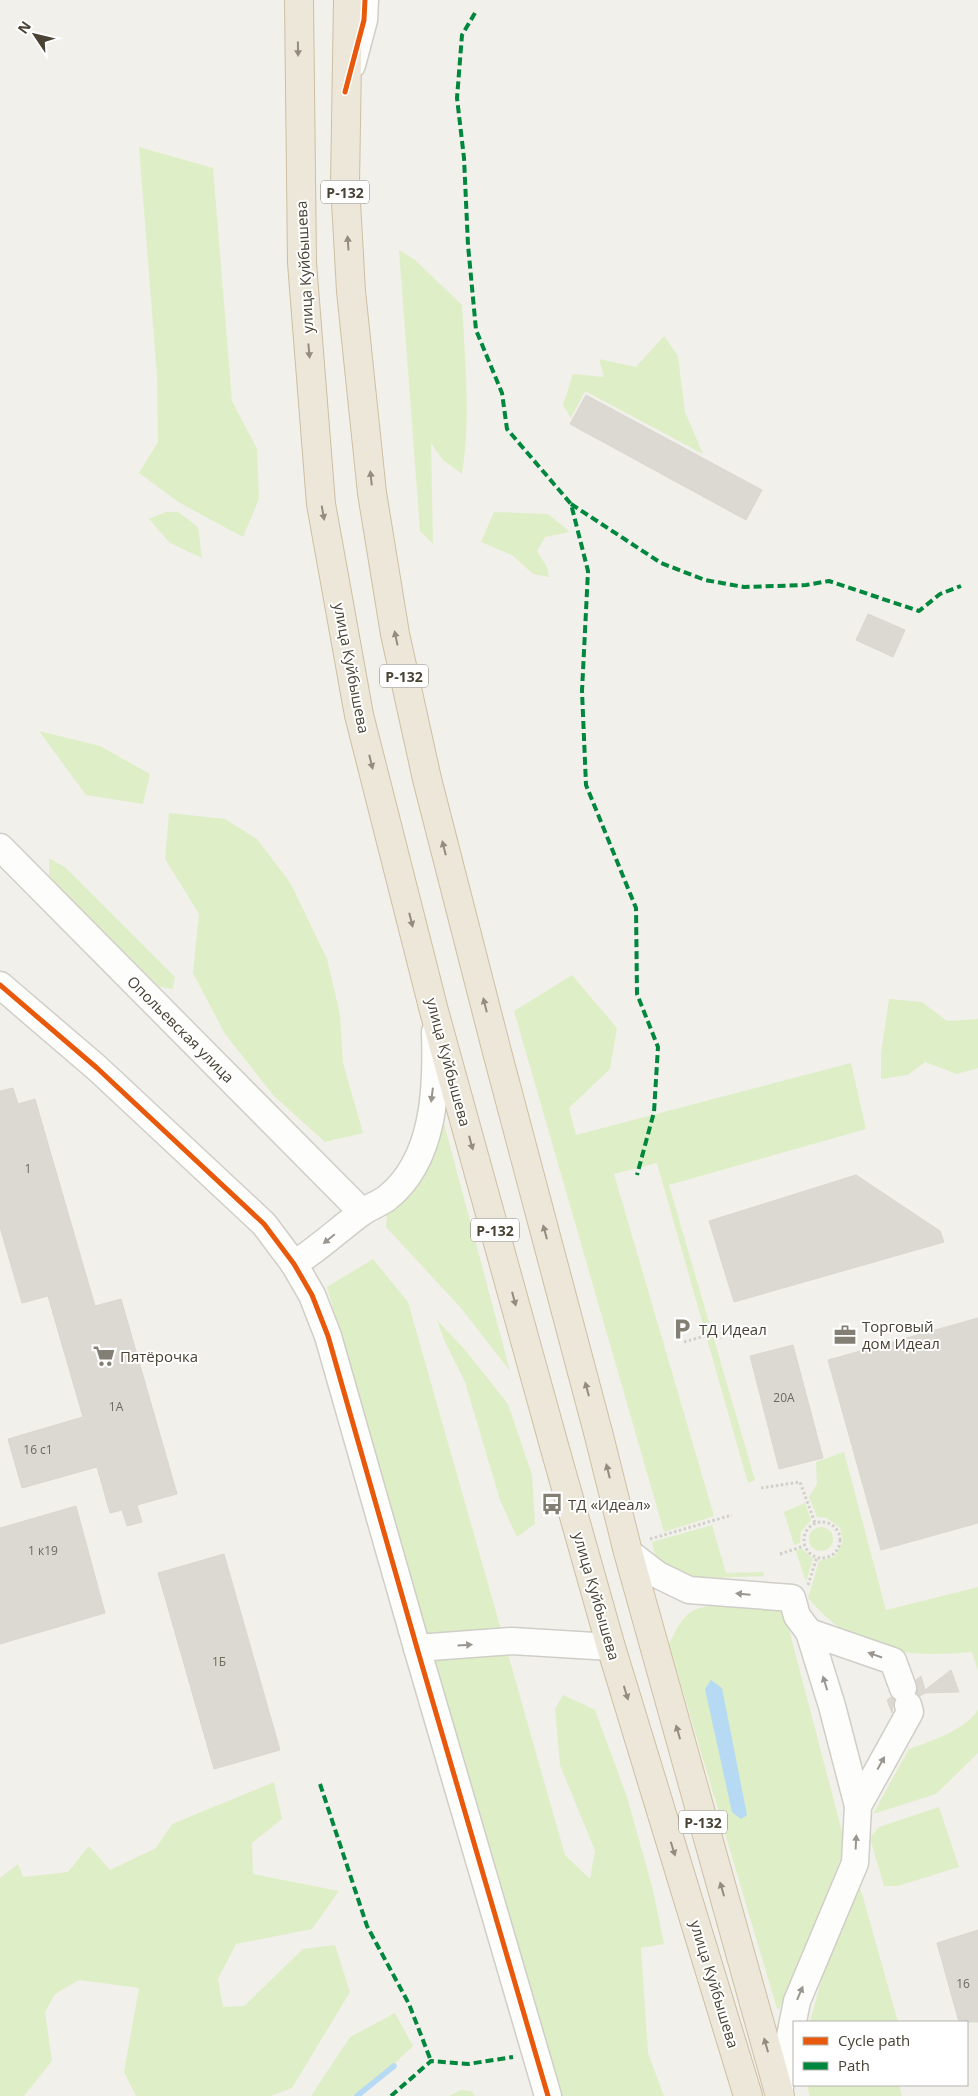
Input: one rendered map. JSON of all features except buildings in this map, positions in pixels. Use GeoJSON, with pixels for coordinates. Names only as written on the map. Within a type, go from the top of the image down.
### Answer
{"type":"FeatureCollection","features":[{"type":"Feature","properties":{"kind":"highway","name":"улица Куйбышева"},"geometry":{"type":"LineString","coordinates":[[299,0],[302,263],[321,504],[359,715],[434,1011],[611,1647],[748,2096]]}},
{"type":"Feature","properties":{"kind":"highway","name":"улица Куйбышева"},"geometry":{"type":"LineString","coordinates":[[348,0],[345,184],[351,291],[372,493],[395,634],[427,779],[497,1052],[599,1436],[639,1545],[780,2094]]}},
{"type":"Feature","properties":{"kind":"street"},"geometry":{"type":"LineString","coordinates":[[345,92],[364,20],[365,0]]}},
{"type":"Feature","properties":{"kind":"street","name":"Опольевская улица"},"geometry":{"type":"LineString","coordinates":[[0,846],[362,1212]]}},
{"type":"Feature","properties":{"kind":"street"},"geometry":{"type":"LineString","coordinates":[[0,985],[97,1068],[264,1224],[294,1264],[312,1295],[328,1336],[548,2096]]}},
{"type":"Feature","properties":{"kind":"street"},"geometry":{"type":"LineString","coordinates":[[294,1264],[314,1251],[362,1212],[387,1198],[411,1173],[424,1147],[436,1063],[434,1011]]}},
{"type":"Feature","properties":{"kind":"street"},"geometry":{"type":"LineString","coordinates":[[639,1545],[658,1575],[689,1590],[792,1598],[797,1616],[809,1632],[832,1706],[858,1806],[855,1863],[797,2001],[793,2021]]}},
{"type":"Feature","properties":{"kind":"street"},"geometry":{"type":"LineString","coordinates":[[809,1632],[893,1661],[910,1712],[858,1806]]}},
{"type":"Feature","properties":{"kind":"street"},"geometry":{"type":"LineString","coordinates":[[417,1648],[512,1642],[611,1647]]}},
{"type":"Feature","properties":{"kind":"street"},"geometry":{"type":"LineString","coordinates":[[780,2094],[793,2023]]}},
{"type":"Feature","properties":{"kind":"path"},"geometry":{"type":"LineString","coordinates":[[684,1342],[715,1333],[721,1339]]}},
{"type":"Feature","properties":{"kind":"path"},"geometry":{"type":"LineString","coordinates":[[762,1488],[800,1482],[815,1523]]}},
{"type":"Feature","properties":{"kind":"path"},"geometry":{"type":"LineString","coordinates":[[639,1545],[732,1515]]}},
{"type":"Feature","properties":{"kind":"path"},"geometry":{"type":"LineString","coordinates":[[815,1523],[830,1524],[836,1528],[839,1535],[837,1550],[832,1555],[817,1557],[804,1546],[805,1532],[815,1523]]}},
{"type":"Feature","properties":{"kind":"path"},"geometry":{"type":"LineString","coordinates":[[780,1554],[804,1546]]}},
{"type":"Feature","properties":{"kind":"green space"},"geometry":{"type":"Polygon","coordinates":[[[139,147],[213,168],[232,401],[257,449],[259,499],[243,537],[180,503],[139,473],[158,442],[157,376],[139,147]]]}},
{"type":"Feature","properties":{"kind":"green space"},"geometry":{"type":"Polygon","coordinates":[[[399,250],[415,260],[462,305],[467,411],[465,453],[462,474],[443,460],[431,443],[433,544],[420,531],[399,250]]]}},
{"type":"Feature","properties":{"kind":"green space"},"geometry":{"type":"Polygon","coordinates":[[[664,336],[678,356],[685,412],[703,454],[585,391],[571,418],[563,405],[573,374],[604,377],[599,359],[636,367],[664,336]]]}},
{"type":"Feature","properties":{"kind":"green space"},"geometry":{"type":"Polygon","coordinates":[[[166,512],[178,512],[198,527],[202,558],[170,543],[149,519],[166,512]]]}},
{"type":"Feature","properties":{"kind":"green space"},"geometry":{"type":"Polygon","coordinates":[[[494,512],[548,514],[570,532],[545,537],[537,551],[547,567],[549,577],[533,574],[512,555],[481,542],[494,512]]]}},
{"type":"Feature","properties":{"kind":"green space"},"geometry":{"type":"Polygon","coordinates":[[[39,731],[100,746],[150,774],[143,804],[86,795],[39,731]]]}},
{"type":"Feature","properties":{"kind":"green space"},"geometry":{"type":"Polygon","coordinates":[[[169,813],[225,819],[257,839],[291,884],[327,959],[340,1014],[343,1063],[363,1133],[325,1142],[274,1096],[225,1034],[193,973],[199,914],[165,859],[169,813]]]}},
{"type":"Feature","properties":{"kind":"green space"},"geometry":{"type":"Polygon","coordinates":[[[49,858],[66,868],[175,977],[173,989],[160,987],[49,877],[49,858]]]}},
{"type":"Feature","properties":{"kind":"green space"},"geometry":{"type":"Polygon","coordinates":[[[572,975],[617,1028],[610,1069],[569,1108],[576,1135],[851,1063],[866,1129],[669,1185],[755,1480],[748,1483],[657,1163],[614,1174],[714,1516],[664,1532],[514,1011],[572,975]]]}},
{"type":"Feature","properties":{"kind":"green space"},"geometry":{"type":"Polygon","coordinates":[[[889,999],[922,1002],[947,1021],[978,1019],[978,1068],[957,1074],[925,1062],[908,1075],[881,1079],[881,1053],[889,999]]]}},
{"type":"Feature","properties":{"kind":"green space"},"geometry":{"type":"Polygon","coordinates":[[[441,1112],[510,1371],[461,1308],[386,1227],[387,1211],[412,1192],[421,1181],[434,1157],[441,1112]]]}},
{"type":"Feature","properties":{"kind":"green space"},"geometry":{"type":"Polygon","coordinates":[[[373,1259],[408,1302],[565,1855],[590,1879],[595,1851],[560,1765],[555,1709],[563,1695],[595,1710],[627,1797],[653,1890],[664,1944],[641,1948],[648,2053],[664,2096],[555,2096],[493,1896],[327,1287],[373,1259]]]}},
{"type":"Feature","properties":{"kind":"green space"},"geometry":{"type":"Polygon","coordinates":[[[437,1320],[466,1351],[508,1404],[532,1475],[535,1524],[517,1537],[500,1500],[465,1382],[445,1342],[437,1320]]]}},
{"type":"Feature","properties":{"kind":"green space"},"geometry":{"type":"Polygon","coordinates":[[[844,1452],[886,1610],[978,1587],[978,1671],[972,1652],[924,1654],[903,1652],[882,1648],[863,1641],[844,1630],[826,1616],[808,1598],[819,1561],[834,1557],[843,1542],[840,1528],[827,1518],[817,1517],[809,1497],[817,1484],[816,1462],[844,1452]]]}},
{"type":"Feature","properties":{"kind":"green space"},"geometry":{"type":"Polygon","coordinates":[[[805,1503],[811,1520],[801,1532],[800,1543],[794,1545],[784,1512],[805,1503]]]}},
{"type":"Feature","properties":{"kind":"green space"},"geometry":{"type":"Polygon","coordinates":[[[712,1525],[726,1573],[763,1572],[764,1576],[682,1579],[657,1564],[652,1542],[712,1525]]]}},
{"type":"Feature","properties":{"kind":"green space"},"geometry":{"type":"Polygon","coordinates":[[[821,1527],[830,1530],[833,1539],[830,1548],[821,1551],[812,1548],[809,1539],[812,1530],[821,1527]]]}},
{"type":"Feature","properties":{"kind":"green space"},"geometry":{"type":"Polygon","coordinates":[[[801,1548],[813,1559],[806,1582],[796,1551],[801,1548]]]}},
{"type":"Feature","properties":{"kind":"green space"},"geometry":{"type":"Polygon","coordinates":[[[723,1604],[762,1604],[785,1614],[846,1847],[780,2008],[777,2009],[669,1644],[682,1621],[695,1610],[723,1604]]]}},
{"type":"Feature","properties":{"kind":"green space"},"geometry":{"type":"Polygon","coordinates":[[[978,1709],[978,1753],[936,1794],[873,1814],[909,1749],[937,1739],[957,1729],[966,1723],[978,1709]]]}},
{"type":"Feature","properties":{"kind":"green space"},"geometry":{"type":"Polygon","coordinates":[[[274,1782],[282,1819],[252,1843],[253,1874],[339,1891],[312,1929],[236,1944],[218,1979],[223,2007],[244,2006],[303,1949],[335,1945],[350,1992],[292,2088],[271,2096],[136,2096],[124,2072],[139,1988],[79,1980],[55,1994],[45,2012],[52,2061],[24,2096],[0,2096],[0,1878],[18,1864],[23,1877],[68,1872],[89,1846],[110,1870],[156,1848],[172,1824],[274,1782]]]}},
{"type":"Feature","properties":{"kind":"green space"},"geometry":{"type":"Polygon","coordinates":[[[939,1807],[959,1867],[898,1886],[884,1886],[870,1838],[879,1827],[939,1807]]]}},
{"type":"Feature","properties":{"kind":"green space"},"geometry":{"type":"Polygon","coordinates":[[[854,1889],[861,1890],[898,2021],[810,2021],[823,1974],[854,1889]]]}},
{"type":"Feature","properties":{"kind":"green space"},"geometry":{"type":"Polygon","coordinates":[[[395,2013],[413,2046],[360,2096],[311,2096],[350,2037],[395,2013]]]}},
{"type":"Feature","properties":{"kind":"green space"},"geometry":{"type":"Polygon","coordinates":[[[807,2086],[899,2086],[902,2096],[810,2096],[807,2086]]]}},
{"type":"Feature","properties":{"kind":"green space"},"geometry":{"type":"Polygon","coordinates":[[[461,2090],[471,2091],[475,2096],[449,2096],[461,2090]]]}},
{"type":"Feature","properties":{"kind":"water"},"geometry":{"type":"Polygon","coordinates":[[[711,1680],[722,1688],[747,1815],[741,1819],[732,1812],[705,1689],[711,1680]]]}},
{"type":"Feature","properties":{"kind":"waterway"},"geometry":{"type":"LineString","coordinates":[[357,2096],[394,2066]]}},
{"type":"Feature","properties":{"kind":"marked path"},"geometry":{"type":"LineString","coordinates":[[475,13],[462,35],[457,98],[464,158],[468,245],[476,330],[502,393],[507,429],[571,504],[588,571],[582,691],[586,785],[636,908],[637,994],[658,1047],[654,1112],[637,1175]]}},
{"type":"Feature","properties":{"kind":"marked path"},"geometry":{"type":"LineString","coordinates":[[571,504],[661,563],[705,580],[744,587],[806,585],[829,581],[919,611],[940,594],[961,586]]}},
{"type":"Feature","properties":{"kind":"marked path"},"geometry":{"type":"LineString","coordinates":[[320,1784],[367,1926],[409,2004],[431,2061]]}},
{"type":"Feature","properties":{"kind":"marked path"},"geometry":{"type":"LineString","coordinates":[[391,2096],[431,2061],[468,2064],[513,2057]]}},
{"type":"Feature","properties":{"kind":"cycle path"},"geometry":{"type":"LineString","coordinates":[[345,92],[364,20],[365,0]]}},
{"type":"Feature","properties":{"kind":"cycle path"},"geometry":{"type":"LineString","coordinates":[[0,985],[97,1068],[264,1224],[294,1264],[312,1295],[328,1336],[548,2096]]}},
{"type":"Feature","properties":{"kind":"place","name":"ТД Идеал"},"geometry":{"type":"Point","coordinates":[682,1329]}},
{"type":"Feature","properties":{"kind":"place","name":"Торговый дом Идеал"},"geometry":{"type":"Point","coordinates":[845,1335]}},
{"type":"Feature","properties":{"kind":"place","name":"Пятёрочка"},"geometry":{"type":"Point","coordinates":[104,1356]}},
{"type":"Feature","properties":{"kind":"place","name":"ТД «Идеал»"},"geometry":{"type":"Point","coordinates":[552,1504]}}]}
